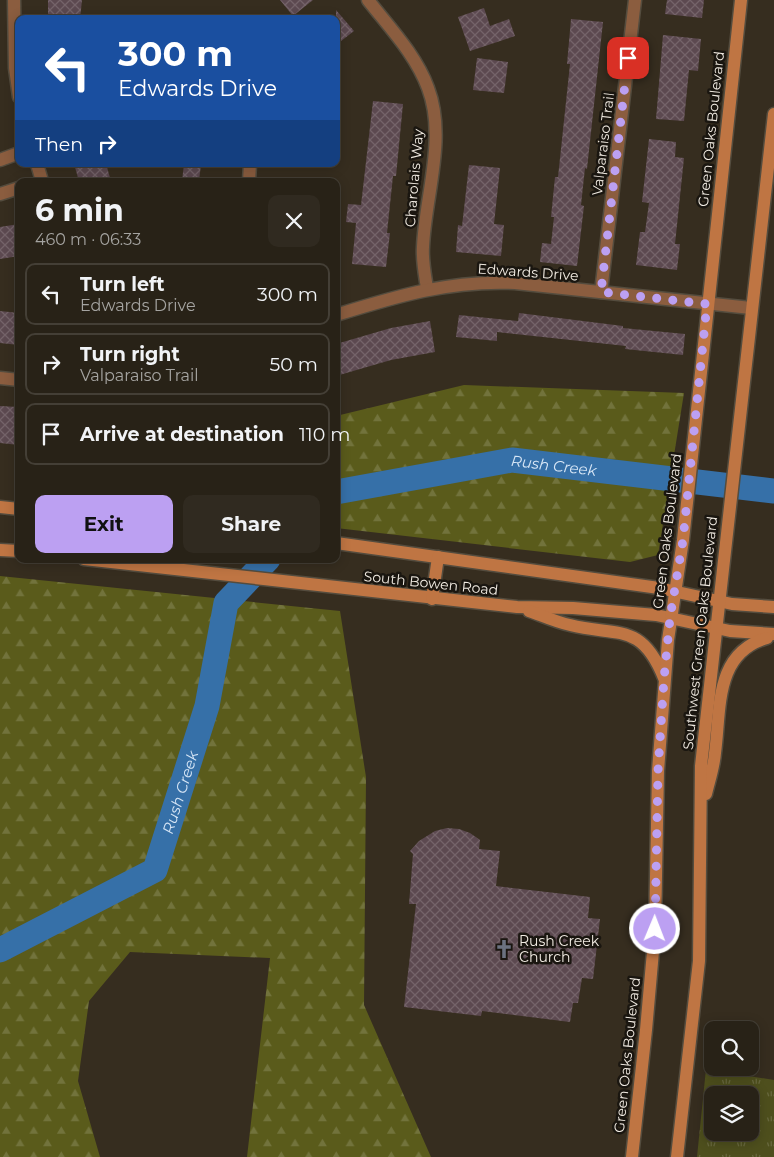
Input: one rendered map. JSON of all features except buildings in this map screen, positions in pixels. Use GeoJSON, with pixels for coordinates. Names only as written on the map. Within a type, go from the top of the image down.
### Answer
{"type":"FeatureCollection","features":[{"type":"Feature","properties":{"kind":"main road","name":"Green Oaks Boulevard"},"geometry":{"type":"LineString","coordinates":[[632,1157],[655,929],[658,771],[664,679],[670,618],[683,540],[740,0]]}},
{"type":"Feature","properties":{"kind":"main road","name":"Southwest Green Oaks Boulevard"},"geometry":{"type":"LineString","coordinates":[[677,1157],[699,961],[699,826],[702,766],[724,545],[774,114]]}},
{"type":"Feature","properties":{"kind":"main road"},"geometry":{"type":"LineString","coordinates":[[0,507],[15,509]]}},
{"type":"Feature","properties":{"kind":"main road","name":"South Bowen Road"},"geometry":{"type":"LineString","coordinates":[[340,544],[774,607]]}},
{"type":"Feature","properties":{"kind":"main road"},"geometry":{"type":"LineString","coordinates":[[0,550],[15,551]]}},
{"type":"Feature","properties":{"kind":"main road"},"geometry":{"type":"LineString","coordinates":[[432,598],[438,557]]}},
{"type":"Feature","properties":{"kind":"main road","name":"South Bowen Road"},"geometry":{"type":"LineString","coordinates":[[117,563],[517,607],[573,608],[670,618],[716,628],[774,635]]}},
{"type":"Feature","properties":{"kind":"main road"},"geometry":{"type":"LineString","coordinates":[[517,607],[571,626],[615,630],[637,640],[650,649],[664,679]]}},
{"type":"Feature","properties":{"kind":"main road"},"geometry":{"type":"LineString","coordinates":[[699,826],[715,756],[722,687],[728,668],[738,654],[753,642],[774,635]]}},
{"type":"Feature","properties":{"kind":"street"},"geometry":{"type":"LineString","coordinates":[[14,0],[15,68]]}},
{"type":"Feature","properties":{"kind":"street","name":"Charolais Way"},"geometry":{"type":"LineString","coordinates":[[368,0],[412,56],[432,100],[434,149],[423,246],[427,288]]}},
{"type":"Feature","properties":{"kind":"street","name":"Valparaiso Trail"},"geometry":{"type":"LineString","coordinates":[[601,292],[635,0]]}},
{"type":"Feature","properties":{"kind":"street"},"geometry":{"type":"LineString","coordinates":[[0,160],[15,155]]}},
{"type":"Feature","properties":{"kind":"street"},"geometry":{"type":"LineString","coordinates":[[0,194],[15,189]]}},
{"type":"Feature","properties":{"kind":"street","name":"Edwards Drive"},"geometry":{"type":"LineString","coordinates":[[340,314],[427,288],[469,283],[501,282],[751,308]]}},
{"type":"Feature","properties":{"kind":"street"},"geometry":{"type":"LineString","coordinates":[[0,378],[15,380]]}},
{"type":"Feature","properties":{"kind":"green space"},"geometry":{"type":"Polygon","coordinates":[[[464,385],[684,393],[658,555],[630,562],[340,528],[340,415],[464,385]]]}},
{"type":"Feature","properties":{"kind":"green space"},"geometry":{"type":"Polygon","coordinates":[[[0,576],[340,611],[366,777],[364,1005],[431,1157],[247,1157],[270,958],[130,952],[89,1001],[78,1081],[100,1157],[0,1157],[0,576]]]}},
{"type":"Feature","properties":{"kind":"green space"},"geometry":{"type":"Polygon","coordinates":[[[705,1076],[749,1076],[774,1080],[774,1157],[697,1157],[704,1089],[704,1141],[759,1141],[759,1086],[704,1086],[705,1076]]]}},
{"type":"Feature","properties":{"kind":"waterway","name":"Rush Creek"},"geometry":{"type":"LineString","coordinates":[[340,491],[512,460],[774,491]]}},
{"type":"Feature","properties":{"kind":"waterway","name":"Rush Creek"},"geometry":{"type":"LineString","coordinates":[[0,950],[155,870],[207,706],[226,603],[264,563]]}},
{"type":"Feature","properties":{"kind":"place","name":"Rush Creek Church"},"geometry":{"type":"Point","coordinates":[504,949]}},
{"type":"Feature","properties":{"kind":"route"},"geometry":{"type":"LineString","coordinates":[[628,58],[601,292],[707,304],[683,540],[670,618],[664,679],[658,771],[655,929]]}}]}
